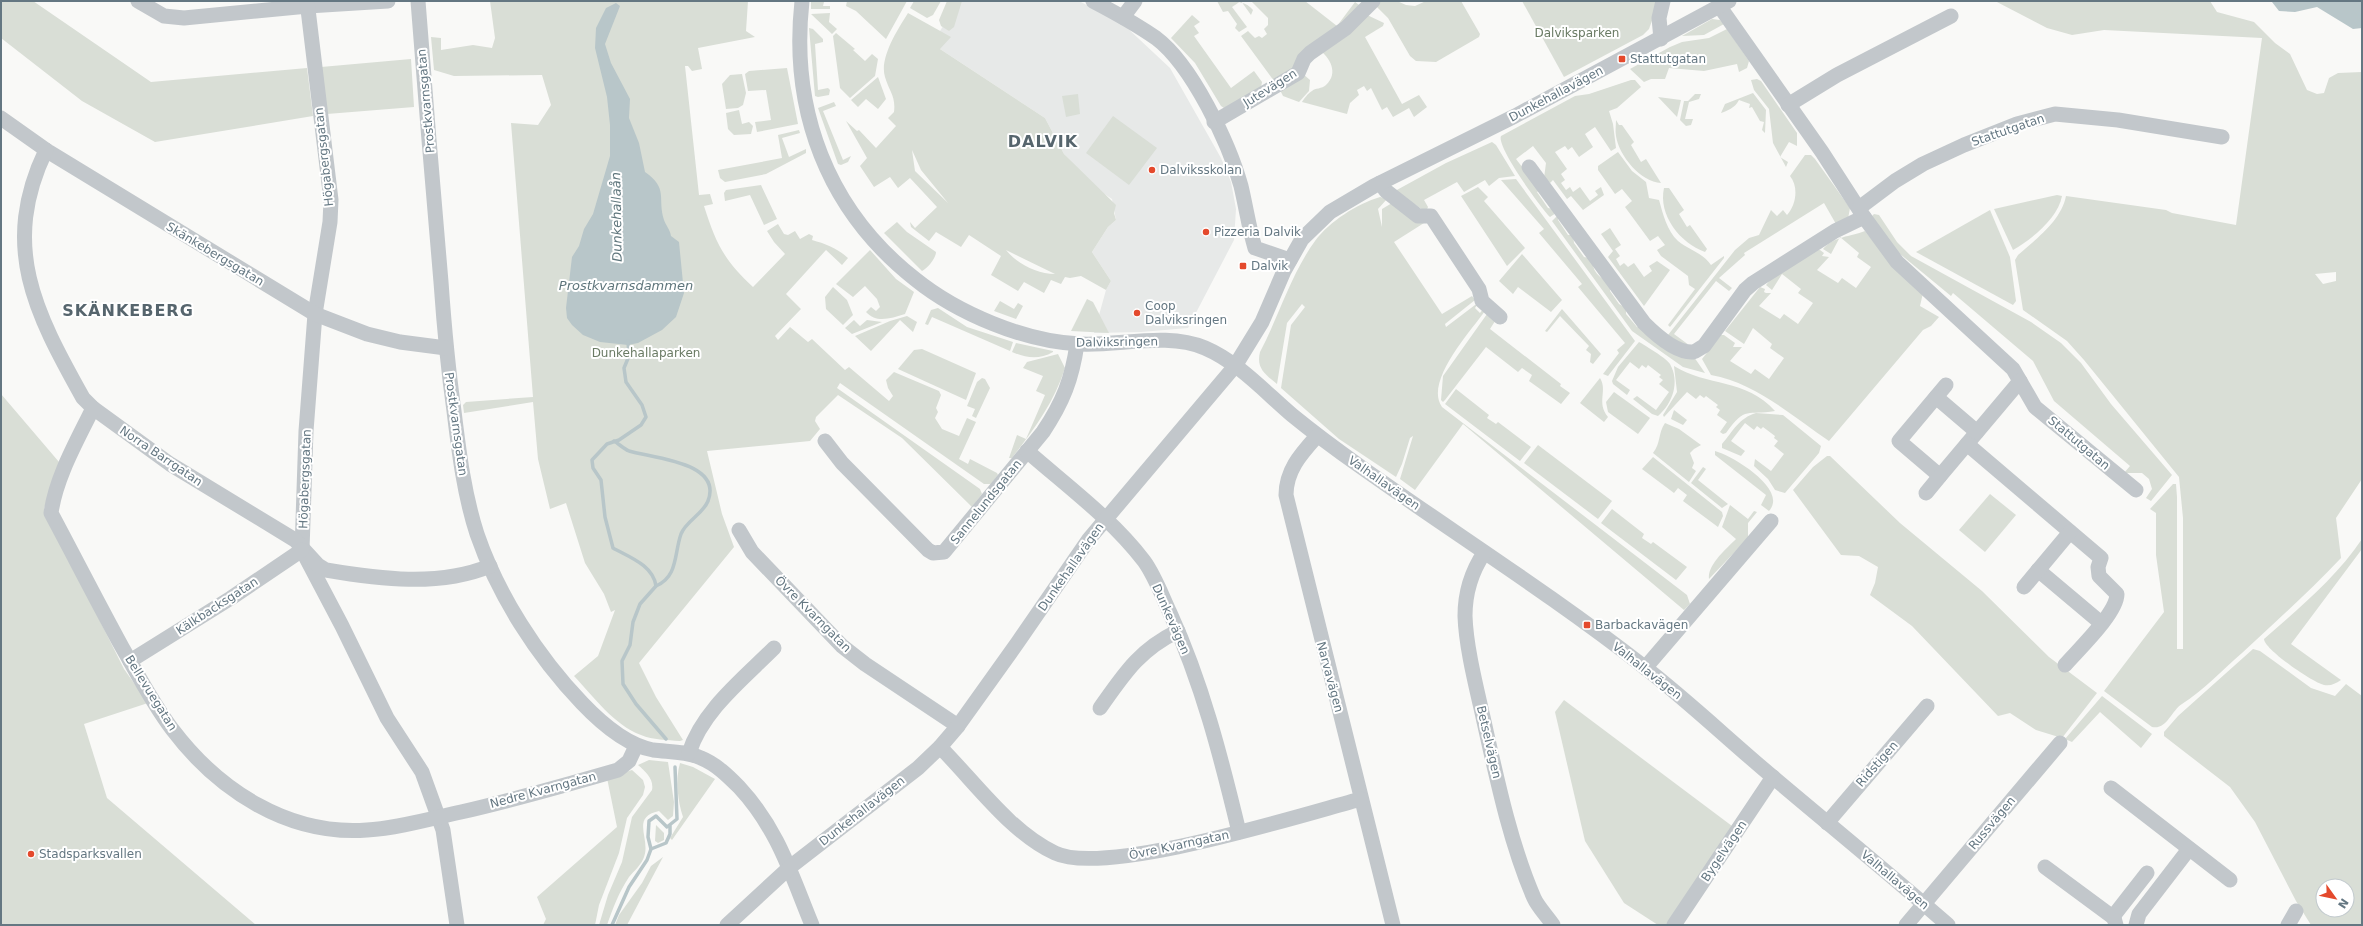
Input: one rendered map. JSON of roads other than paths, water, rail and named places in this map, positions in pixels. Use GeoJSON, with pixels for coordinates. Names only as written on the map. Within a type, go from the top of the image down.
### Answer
{"type":"FeatureCollection","features":[{"type":"Feature","properties":{"kind":"street"},"geometry":{"type":"LineString","coordinates":[[138,1],[164,16],[184,18],[307,3],[388,1]]}},
{"type":"Feature","properties":{"kind":"street","name":"Prostkvarnsgatan"},"geometry":{"type":"LineString","coordinates":[[418,1],[446,348],[460,462],[477,531],[490,566],[518,618],[551,667],[583,704],[616,733],[636,746],[689,753],[704,759],[719,768],[750,799],[768,823],[790,867],[812,925]]}},
{"type":"Feature","properties":{"kind":"street","name":"Dalviksringen"},"geometry":{"type":"LineString","coordinates":[[802,1],[799,42],[800,62],[805,106],[814,140],[843,198],[874,240],[914,279],[954,306],[1019,332],[1077,344],[1163,341],[1187,343],[1205,348],[1235,366]]}},
{"type":"Feature","properties":{"kind":"street"},"geometry":{"type":"LineString","coordinates":[[1093,1],[1124,17],[1157,39],[1183,66],[1214,122],[1236,171],[1256,248],[1290,260]]}},
{"type":"Feature","properties":{"kind":"street"},"geometry":{"type":"LineString","coordinates":[[1124,17],[1135,1]]}},
{"type":"Feature","properties":{"kind":"street","name":"Jutevägen"},"geometry":{"type":"LineString","coordinates":[[1214,122],[1298,73],[1304,58],[1346,28],[1373,1]]}},
{"type":"Feature","properties":{"kind":"street"},"geometry":{"type":"LineString","coordinates":[[1661,39],[1659,18],[1663,1]]}},
{"type":"Feature","properties":{"kind":"street","name":"Högabergsgatan"},"geometry":{"type":"LineString","coordinates":[[307,3],[331,200],[330,222],[315,314],[306,431],[302,550],[342,626],[387,718],[422,772],[443,830],[456,925]]}},
{"type":"Feature","properties":{"kind":"street","name":"Dunkehallavägen"},"geometry":{"type":"LineString","coordinates":[[727,925],[790,867],[918,768],[940,747],[958,726],[1105,520],[1235,366],[1262,322],[1290,260],[1302,239],[1330,212],[1380,183],[1661,39],[1725,4]]}},
{"type":"Feature","properties":{"kind":"street","name":"Stattutgatan"},"geometry":{"type":"LineString","coordinates":[[1725,4],[1788,105],[1897,262],[2013,369],[2035,407],[2136,490]]}},
{"type":"Feature","properties":{"kind":"street"},"geometry":{"type":"LineString","coordinates":[[1788,105],[1837,75],[1952,16]]}},
{"type":"Feature","properties":{"kind":"street","name":"Stattutgatan"},"geometry":{"type":"LineString","coordinates":[[1529,167],[1644,323],[1653,332],[1683,351],[1694,352],[1704,346],[1753,283],[1862,213],[1895,181],[1964,144],[2017,124],[2055,114],[2118,120],[2222,137]]}},
{"type":"Feature","properties":{"kind":"street","name":"Skänkebergsgatan"},"geometry":{"type":"LineString","coordinates":[[1,118],[46,150],[315,314],[367,334],[400,342],[446,348]]}},
{"type":"Feature","properties":{"kind":"street","name":"Norra Barrgatan"},"geometry":{"type":"LineString","coordinates":[[46,150],[33,171],[22,201],[17,238],[19,269],[34,310],[83,398],[93,408],[170,464],[295,540],[302,550],[318,565],[326,570],[357,575],[400,579],[442,578],[472,573],[490,566]]}},
{"type":"Feature","properties":{"kind":"street"},"geometry":{"type":"LineString","coordinates":[[1380,183],[1386,191],[1418,216],[1431,216],[1479,289],[1482,301],[1500,317]]}},
{"type":"Feature","properties":{"kind":"street","name":"Sannelundsgatan"},"geometry":{"type":"LineString","coordinates":[[824,441],[842,463],[932,553],[944,552],[949,548],[1043,432],[1066,394],[1077,344]]}},
{"type":"Feature","properties":{"kind":"street","name":"Valhallavägen"},"geometry":{"type":"LineString","coordinates":[[1235,366],[1317,436],[1645,668],[1948,925]]}},
{"type":"Feature","properties":{"kind":"street"},"geometry":{"type":"LineString","coordinates":[[1926,493],[2020,381]]}},
{"type":"Feature","properties":{"kind":"street"},"geometry":{"type":"LineString","coordinates":[[1940,476],[1899,441],[1946,385]]}},
{"type":"Feature","properties":{"kind":"street"},"geometry":{"type":"LineString","coordinates":[[1936,397],[1977,432]]}},
{"type":"Feature","properties":{"kind":"street","name":"Bellevuegatan"},"geometry":{"type":"LineString","coordinates":[[93,408],[63,474],[53,500],[51,513],[130,661],[172,730],[216,777],[244,798],[267,811],[293,822],[341,830],[367,830],[439,817]]}},
{"type":"Feature","properties":{"kind":"street","name":"Narvavägen"},"geometry":{"type":"LineString","coordinates":[[1317,436],[1290,472],[1286,481],[1286,495],[1393,925]]}},
{"type":"Feature","properties":{"kind":"street"},"geometry":{"type":"LineString","coordinates":[[1967,444],[2101,558],[2098,567],[2099,576],[2117,594],[2117,602],[2065,665]]}},
{"type":"Feature","properties":{"kind":"street","name":"Dunkevägen"},"geometry":{"type":"LineString","coordinates":[[1027,451],[1105,520],[1126,540],[1145,563],[1178,631],[1196,676],[1218,742],[1239,832]]}},
{"type":"Feature","properties":{"kind":"street"},"geometry":{"type":"LineString","coordinates":[[1645,668],[1772,521]]}},
{"type":"Feature","properties":{"kind":"street","name":"Övre Kvarngatan"},"geometry":{"type":"LineString","coordinates":[[739,530],[752,552],[842,646],[865,664],[958,726]]}},
{"type":"Feature","properties":{"kind":"street"},"geometry":{"type":"LineString","coordinates":[[2024,587],[2070,532]]}},
{"type":"Feature","properties":{"kind":"street","name":"Kälkbacksgatan"},"geometry":{"type":"LineString","coordinates":[[130,661],[231,598],[302,550]]}},
{"type":"Feature","properties":{"kind":"street","name":"Betselvägen"},"geometry":{"type":"LineString","coordinates":[[1484,553],[1472,577],[1466,597],[1465,616],[1478,694],[1501,796],[1534,899],[1553,925]]}},
{"type":"Feature","properties":{"kind":"street"},"geometry":{"type":"LineString","coordinates":[[2038,570],[2101,623]]}},
{"type":"Feature","properties":{"kind":"street"},"geometry":{"type":"LineString","coordinates":[[1100,708],[1141,654],[1161,639],[1178,631]]}},
{"type":"Feature","properties":{"kind":"street"},"geometry":{"type":"LineString","coordinates":[[689,753],[700,727],[735,686],[774,648]]}},
{"type":"Feature","properties":{"kind":"street","name":"Ridstigen"},"geometry":{"type":"LineString","coordinates":[[1827,823],[1927,706]]}},
{"type":"Feature","properties":{"kind":"street","name":"Russvägen"},"geometry":{"type":"LineString","coordinates":[[1906,925],[2060,743]]}},
{"type":"Feature","properties":{"kind":"street","name":"Nedre Kvarngatan"},"geometry":{"type":"LineString","coordinates":[[439,817],[534,795],[618,770],[629,761],[636,746]]}},
{"type":"Feature","properties":{"kind":"street","name":"Övre Kvarngatan"},"geometry":{"type":"LineString","coordinates":[[940,747],[1002,813],[1029,837],[1055,854],[1073,859],[1139,855],[1239,832],[1361,799]]}},
{"type":"Feature","properties":{"kind":"street","name":"Bygelvägen"},"geometry":{"type":"LineString","coordinates":[[1674,925],[1773,777]]}},
{"type":"Feature","properties":{"kind":"street"},"geometry":{"type":"LineString","coordinates":[[2111,788],[2230,880]]}},
{"type":"Feature","properties":{"kind":"street"},"geometry":{"type":"LineString","coordinates":[[2136,925],[2139,914],[2189,849]]}},
{"type":"Feature","properties":{"kind":"street"},"geometry":{"type":"LineString","coordinates":[[2045,867],[2115,922],[2146,873]]}},
{"type":"Feature","properties":{"kind":"street"},"geometry":{"type":"LineString","coordinates":[[2288,925],[2296,911]]}},
{"type":"Feature","properties":{"kind":"water"},"geometry":{"type":"Polygon","coordinates":[[[2362,1],[2362,28],[2353,29],[2317,7],[2295,12],[2279,11],[2272,2],[2362,1]]]}},
{"type":"Feature","properties":{"kind":"water","name":"Prostkvarnsdammen"},"geometry":{"type":"Polygon","coordinates":[[[616,3],[620,6],[605,44],[611,63],[630,99],[629,118],[639,143],[645,172],[652,178],[660,189],[664,220],[671,236],[679,242],[684,293],[676,317],[662,330],[638,343],[628,345],[600,342],[583,335],[567,318],[566,308],[572,257],[579,246],[584,229],[593,214],[610,156],[610,125],[607,97],[595,48],[596,28],[606,8],[616,3]]]}},
{"type":"Feature","properties":{"kind":"waterway","name":"Dunkehallaån"},"geometry":{"type":"LineString","coordinates":[[628,341],[629,356],[624,368],[626,382],[642,405],[646,417],[641,425],[619,440],[607,444],[592,460],[593,468],[601,480],[605,517],[613,548],[633,558],[645,567],[650,572],[656,586],[640,604],[633,622],[630,645],[622,661],[623,684],[636,704],[666,739]]}},
{"type":"Feature","properties":{"kind":"waterway"},"geometry":{"type":"LineString","coordinates":[[614,441],[629,451],[683,464],[696,470],[705,478],[710,488],[706,506],[683,529],[672,571],[663,582],[656,586]]}},
{"type":"Feature","properties":{"kind":"waterway","name":"Dunkehallaån"},"geometry":{"type":"LineString","coordinates":[[612,925],[629,887],[647,860],[651,849],[648,837],[649,821],[656,816],[667,827],[677,819],[675,767]]}},
{"type":"Feature","properties":{"kind":"waterway"},"geometry":{"type":"LineString","coordinates":[[651,849],[666,843],[670,834],[670,826]]}},
{"type":"Feature","properties":{"kind":"place","name":"Stattutgatan"},"geometry":{"type":"Point","coordinates":[1622,59]}},
{"type":"Feature","properties":{"kind":"place","name":"Dalviksskolan"},"geometry":{"type":"Point","coordinates":[1152,170]}},
{"type":"Feature","properties":{"kind":"place","name":"Pizzeria Dalvik"},"geometry":{"type":"Point","coordinates":[1206,232]}},
{"type":"Feature","properties":{"kind":"place","name":"Dalvik"},"geometry":{"type":"Point","coordinates":[1243,266]}},
{"type":"Feature","properties":{"kind":"place","name":"Coop Dalviksringen"},"geometry":{"type":"Point","coordinates":[1137,313]}},
{"type":"Feature","properties":{"kind":"place","name":"Barbackavägen"},"geometry":{"type":"Point","coordinates":[1587,625]}},
{"type":"Feature","properties":{"kind":"place","name":"Stadsparksvallen"},"geometry":{"type":"Point","coordinates":[31,854]}},
{"type":"Feature","properties":{"kind":"district","name":"DALVIK"},"geometry":{"type":"Point","coordinates":[1043,141]}},
{"type":"Feature","properties":{"kind":"district","name":"SKÄNKEBERG"},"geometry":{"type":"Point","coordinates":[128,310]}},
{"type":"Feature","properties":{"kind":"park label","name":"Dalviksparken"},"geometry":{"type":"Point","coordinates":[1577,33]}},
{"type":"Feature","properties":{"kind":"park label","name":"Dunkehallaparken"},"geometry":{"type":"Point","coordinates":[646,353]}}]}
